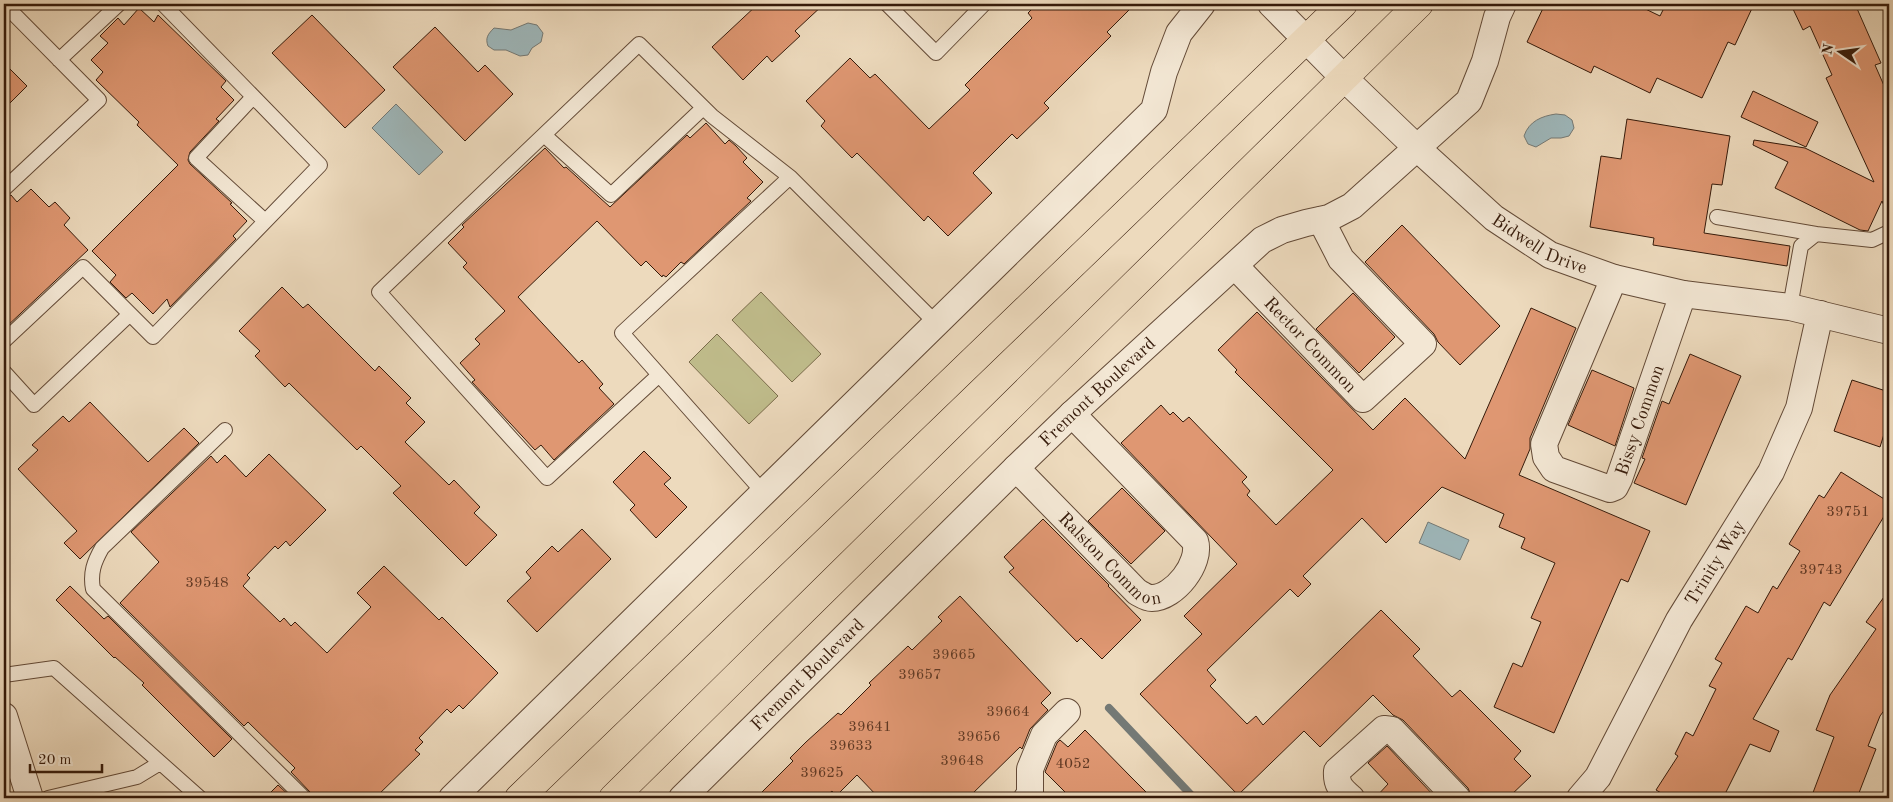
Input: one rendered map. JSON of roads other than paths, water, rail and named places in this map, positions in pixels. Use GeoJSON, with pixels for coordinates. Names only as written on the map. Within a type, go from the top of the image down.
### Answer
{"type":"FeatureCollection","features":[{"type":"Feature","properties":{"kind":"main road"},"geometry":{"type":"LineString","coordinates":[[518,798],[1343,4]]}},
{"type":"Feature","properties":{"kind":"main road"},"geometry":{"type":"LineString","coordinates":[[613,798],[1419,4]]}},
{"type":"Feature","properties":{"kind":"street"},"geometry":{"type":"LineString","coordinates":[[452,798],[1154,110],[1164,72],[1179,33],[1202,4]]}},
{"type":"Feature","properties":{"kind":"street","name":"Bidwell Drive"},"geometry":{"type":"LineString","coordinates":[[1271,4],[1343,77],[1494,218],[1550,255],[1614,278],[1683,294],[1790,307],[1889,331]]}},
{"type":"Feature","properties":{"kind":"street","name":"Fremont Boulevard"},"geometry":{"type":"LineString","coordinates":[[682,798],[1072,414],[1262,240],[1282,230],[1306,222],[1329,218],[1352,206],[1469,101],[1485,61],[1497,17],[1503,4]]}},
{"type":"Feature","properties":{"kind":"street","name":"Rector Common"},"geometry":{"type":"LineString","coordinates":[[1234,266],[1363,399],[1423,344],[1341,259],[1321,220]]}},
{"type":"Feature","properties":{"kind":"street","name":"Bissy Common"},"geometry":{"type":"LineString","coordinates":[[1614,278],[1544,444],[1546,457],[1554,469],[1610,489],[1615,487],[1619,479],[1683,294]]}},
{"type":"Feature","properties":{"kind":"street","name":"Trinity Way"},"geometry":{"type":"LineString","coordinates":[[1580,798],[1598,777],[1679,620],[1771,472],[1799,408],[1820,314]]}},
{"type":"Feature","properties":{"kind":"street","name":"Ralston Common"},"geometry":{"type":"LineString","coordinates":[[1016,468],[1137,592],[1152,598],[1165,594],[1178,585],[1191,569],[1196,558],[1195,541],[1072,414]]}},
{"type":"Feature","properties":{"kind":"street"},"geometry":{"type":"LineString","coordinates":[[1030,797],[1030,769],[1044,735],[1067,712]]}},
{"type":"Feature","properties":{"kind":"street"},"geometry":{"type":"LineString","coordinates":[[4,716],[30,798]]}},
{"type":"Feature","properties":{"kind":"street"},"geometry":{"type":"LineString","coordinates":[[1351,798],[1341,788],[1337,780],[1337,771],[1384,729],[1389,729],[1457,798]]}},
{"type":"Feature","properties":{"kind":"lane"},"geometry":{"type":"LineString","coordinates":[[4,4],[99,100],[4,189]]}},
{"type":"Feature","properties":{"kind":"lane"},"geometry":{"type":"LineString","coordinates":[[60,60],[118,4]]}},
{"type":"Feature","properties":{"kind":"lane"},"geometry":{"type":"LineString","coordinates":[[4,342],[82,267],[153,336],[320,166],[163,4]]}},
{"type":"Feature","properties":{"kind":"lane"},"geometry":{"type":"LineString","coordinates":[[887,4],[936,52],[984,4]]}},
{"type":"Feature","properties":{"kind":"lane"},"geometry":{"type":"LineString","coordinates":[[659,374],[546,478],[379,292],[639,44],[703,108],[790,177],[937,324]]}},
{"type":"Feature","properties":{"kind":"lane"},"geometry":{"type":"LineString","coordinates":[[253,97],[196,158],[266,221]]}},
{"type":"Feature","properties":{"kind":"lane"},"geometry":{"type":"LineString","coordinates":[[544,135],[611,195],[703,108]]}},
{"type":"Feature","properties":{"kind":"lane"},"geometry":{"type":"LineString","coordinates":[[763,492],[622,334],[790,177]]}},
{"type":"Feature","properties":{"kind":"lane"},"geometry":{"type":"LineString","coordinates":[[1717,217],[1816,234],[1872,240],[1889,232]]}},
{"type":"Feature","properties":{"kind":"lane"},"geometry":{"type":"LineString","coordinates":[[1790,307],[1801,246],[1816,234]]}},
{"type":"Feature","properties":{"kind":"lane"},"geometry":{"type":"LineString","coordinates":[[4,372],[34,405],[130,314]]}},
{"type":"Feature","properties":{"kind":"lane"},"geometry":{"type":"LineString","coordinates":[[226,430],[102,548],[94,562],[90,577],[93,590],[304,798]]}},
{"type":"Feature","properties":{"kind":"lane"},"geometry":{"type":"LineString","coordinates":[[4,675],[54,668],[200,798]]}},
{"type":"Feature","properties":{"kind":"lane"},"geometry":{"type":"LineString","coordinates":[[48,798],[137,777],[160,763]]}},
{"type":"Feature","properties":{"kind":"water"},"geometry":{"type":"Polygon","coordinates":[[[528,23],[537,25],[543,33],[541,42],[532,48],[528,55],[520,56],[506,50],[494,50],[488,46],[488,36],[494,28],[511,30],[528,23]]]}},
{"type":"Feature","properties":{"kind":"water"},"geometry":{"type":"Polygon","coordinates":[[[396,104],[443,152],[419,175],[372,128],[396,104]]]}},
{"type":"Feature","properties":{"kind":"water"},"geometry":{"type":"Polygon","coordinates":[[[1556,114],[1565,115],[1572,120],[1574,128],[1569,136],[1551,138],[1536,147],[1528,144],[1524,136],[1529,127],[1541,118],[1556,114]]]}},
{"type":"Feature","properties":{"kind":"water"},"geometry":{"type":"Polygon","coordinates":[[[1428,522],[1469,540],[1460,560],[1419,543],[1428,522]]]}},
{"type":"Feature","properties":{"kind":"waterway"},"geometry":{"type":"LineString","coordinates":[[1109,708],[1194,798]]}}]}
